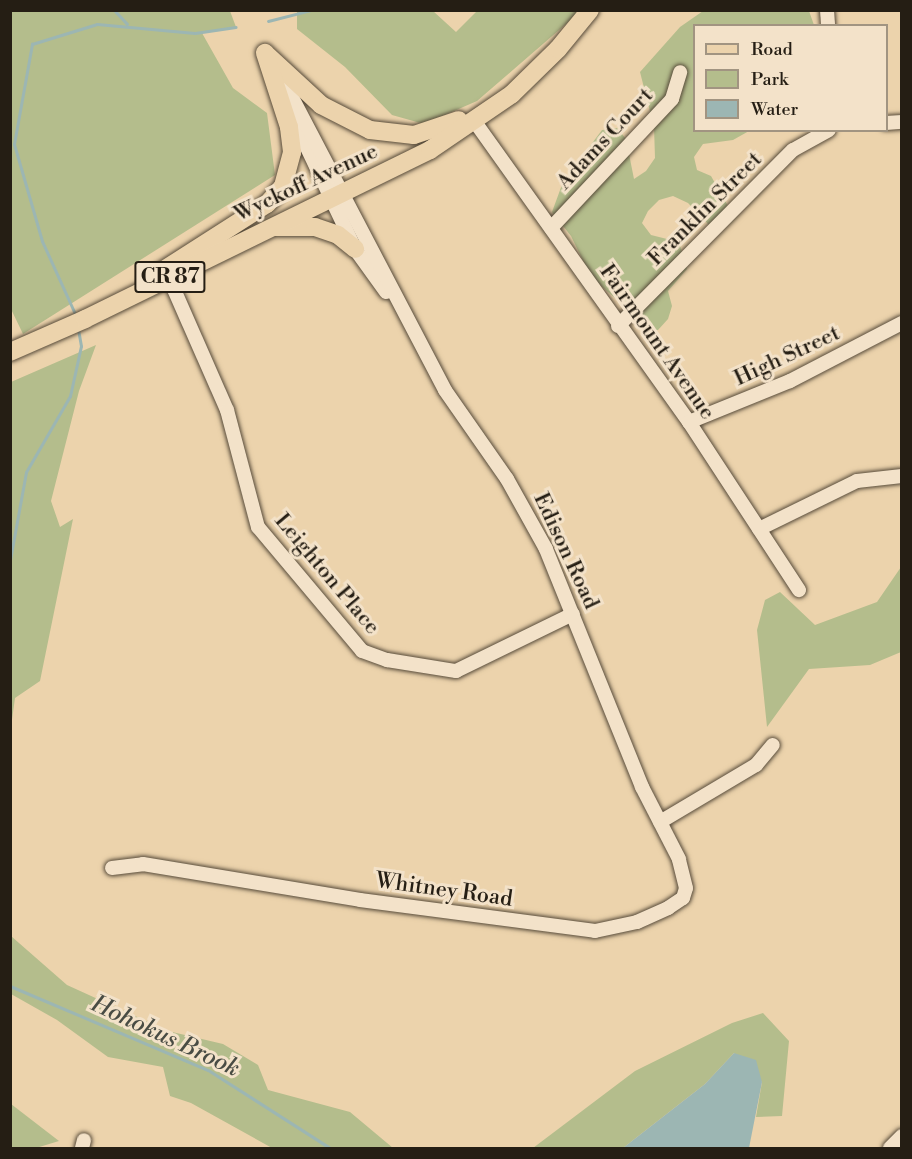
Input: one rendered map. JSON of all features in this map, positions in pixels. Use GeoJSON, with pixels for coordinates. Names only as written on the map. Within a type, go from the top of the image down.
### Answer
{"type":"FeatureCollection","features":[{"type":"Feature","properties":{"kind":"main road","name":"Wyckoff Avenue"},"geometry":{"type":"LineString","coordinates":[[10,352],[77,323],[336,194],[424,153],[475,122],[503,100],[550,58],[590,10]]}},
{"type":"Feature","properties":{"kind":"main road"},"geometry":{"type":"LineString","coordinates":[[265,53],[329,110],[355,124],[387,134],[414,135],[435,130],[503,100]]}},
{"type":"Feature","properties":{"kind":"main road"},"geometry":{"type":"LineString","coordinates":[[125,299],[165,266],[267,204],[283,186],[292,152],[290,127],[265,53]]}},
{"type":"Feature","properties":{"kind":"main road"},"geometry":{"type":"LineString","coordinates":[[270,227],[315,227],[338,235],[356,249]]}},
{"type":"Feature","properties":{"kind":"street","name":"Edison Road"},"geometry":{"type":"LineString","coordinates":[[265,53],[336,194],[445,390],[522,504],[573,614],[642,787],[660,822]]}},
{"type":"Feature","properties":{"kind":"street","name":"Adams Court"},"geometry":{"type":"LineString","coordinates":[[551,228],[672,99],[680,72]]}},
{"type":"Feature","properties":{"kind":"street","name":"Fairmount Avenue"},"geometry":{"type":"LineString","coordinates":[[475,122],[618,326],[689,422],[799,590]]}},
{"type":"Feature","properties":{"kind":"street","name":"Franklin Street"},"geometry":{"type":"LineString","coordinates":[[618,326],[793,150],[825,132]]}},
{"type":"Feature","properties":{"kind":"street","name":"Edison Road"},"geometry":{"type":"LineString","coordinates":[[336,194],[356,249],[404,314]]}},
{"type":"Feature","properties":{"kind":"street","name":"Leighton Place"},"geometry":{"type":"LineString","coordinates":[[169,278],[227,410],[258,526],[362,651],[387,660],[456,671],[573,614]]}},
{"type":"Feature","properties":{"kind":"street","name":"High Street"},"geometry":{"type":"LineString","coordinates":[[689,422],[790,381],[902,323]]}},
{"type":"Feature","properties":{"kind":"street"},"geometry":{"type":"LineString","coordinates":[[759,530],[857,481],[902,476]]}},
{"type":"Feature","properties":{"kind":"street"},"geometry":{"type":"LineString","coordinates":[[660,822],[756,765],[773,745]]}},
{"type":"Feature","properties":{"kind":"street","name":"Whitney Road"},"geometry":{"type":"LineString","coordinates":[[112,868],[143,864],[360,900],[595,932],[637,922],[682,898],[685,877],[660,822]]}},
{"type":"Feature","properties":{"kind":"street"},"geometry":{"type":"LineString","coordinates":[[890,1149],[902,1136]]}},
{"type":"Feature","properties":{"kind":"green space"},"geometry":{"type":"Polygon","coordinates":[[[10,11],[230,11],[236,27],[202,33],[233,88],[267,113],[275,175],[23,334],[10,307],[10,11]]]}},
{"type":"Feature","properties":{"kind":"green space"},"geometry":{"type":"Polygon","coordinates":[[[297,11],[433,11],[456,32],[477,11],[581,11],[477,101],[424,124],[392,115],[345,67],[297,29],[297,11]]]}},
{"type":"Feature","properties":{"kind":"green space"},"geometry":{"type":"Polygon","coordinates":[[[703,11],[809,11],[814,24],[693,24],[693,132],[747,132],[733,140],[703,144],[694,157],[697,170],[711,176],[732,213],[724,226],[709,225],[688,203],[673,196],[659,200],[648,211],[642,223],[651,235],[679,242],[687,269],[668,291],[672,306],[668,319],[658,330],[643,331],[625,307],[591,277],[571,236],[552,212],[563,182],[602,130],[617,128],[626,139],[634,179],[646,171],[655,158],[654,127],[640,72],[680,27],[703,11]]]}},
{"type":"Feature","properties":{"kind":"green space"},"geometry":{"type":"Polygon","coordinates":[[[96,345],[79,391],[51,501],[60,527],[73,519],[40,681],[15,698],[11,727],[11,382],[96,345]]]}},
{"type":"Feature","properties":{"kind":"green space"},"geometry":{"type":"Polygon","coordinates":[[[901,567],[901,652],[870,665],[809,669],[767,727],[757,630],[765,600],[780,592],[815,625],[877,602],[901,567]]]}},
{"type":"Feature","properties":{"kind":"green space"},"geometry":{"type":"Polygon","coordinates":[[[11,936],[67,985],[168,1031],[223,1044],[258,1065],[268,1090],[350,1112],[393,1148],[272,1148],[191,1103],[170,1096],[163,1067],[108,1057],[57,1020],[11,994],[11,936]]]}},
{"type":"Feature","properties":{"kind":"green space"},"geometry":{"type":"Polygon","coordinates":[[[763,1013],[789,1041],[782,1116],[756,1117],[762,1082],[734,1053],[705,1084],[623,1148],[533,1148],[635,1071],[732,1023],[763,1013]]]}},
{"type":"Feature","properties":{"kind":"green space"},"geometry":{"type":"Polygon","coordinates":[[[11,1104],[59,1141],[36,1148],[11,1148],[11,1104]]]}},
{"type":"Feature","properties":{"kind":"water"},"geometry":{"type":"Polygon","coordinates":[[[734,1053],[756,1060],[762,1082],[749,1148],[623,1148],[705,1084],[734,1053]]]}},
{"type":"Feature","properties":{"kind":"waterway"},"geometry":{"type":"LineString","coordinates":[[114,10],[127,24]]}},
{"type":"Feature","properties":{"kind":"waterway","name":"Hohokus Brook"},"geometry":{"type":"LineString","coordinates":[[268,21],[311,10]]}},
{"type":"Feature","properties":{"kind":"waterway","name":"Hohokus Brook"},"geometry":{"type":"LineString","coordinates":[[76,316],[42,241],[14,144],[32,44],[97,24],[195,33],[236,27]]}},
{"type":"Feature","properties":{"kind":"waterway","name":"Hohokus Brook"},"geometry":{"type":"LineString","coordinates":[[10,560],[26,472],[70,396],[81,346],[78,329]]}},
{"type":"Feature","properties":{"kind":"waterway","name":"Hohokus Brook"},"geometry":{"type":"LineString","coordinates":[[10,986],[208,1070],[330,1148]]}}]}
